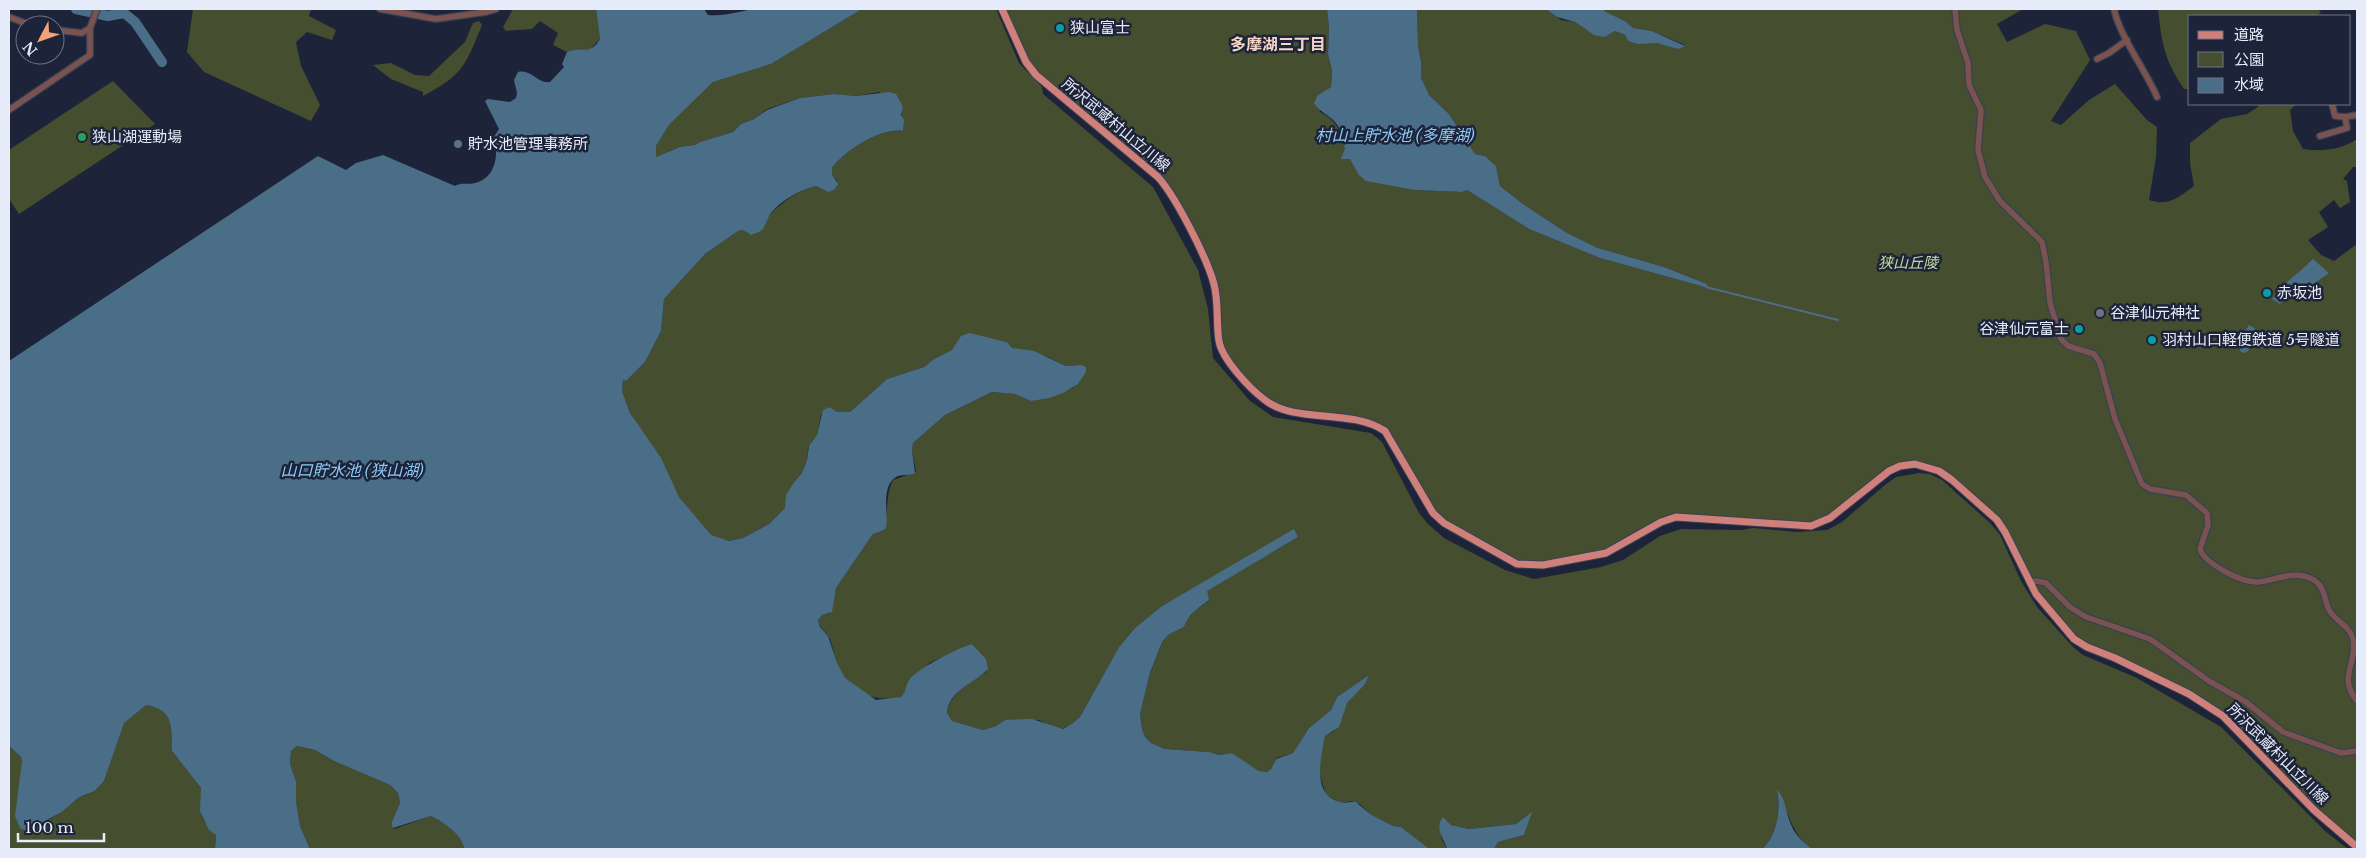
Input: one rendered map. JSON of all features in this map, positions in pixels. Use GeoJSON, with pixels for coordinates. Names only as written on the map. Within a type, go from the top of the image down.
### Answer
{"type":"FeatureCollection","features":[{"type":"Feature","properties":{"kind":"main road","name":"所沢武蔵村山立川線"},"geometry":{"type":"LineString","coordinates":[[1002,9],[1026,62],[1036,75],[1165,185],[1213,280],[1222,351],[1254,391],[1269,403],[1284,410],[1358,420],[1376,425],[1385,431],[1433,513],[1444,523],[1517,564],[1535,566],[1613,550],[1661,522],[1676,517],[1811,526],[1830,518],[1881,475],[1900,466],[1916,464],[1938,471],[1988,510],[2005,532],[2030,582],[2044,605],[2074,639],[2087,647],[2115,658],[2188,694],[2224,716],[2314,810],[2357,847]]}},
{"type":"Feature","properties":{"kind":"street"},"geometry":{"type":"LineString","coordinates":[[9,110],[90,55],[90,28],[96,9]]}},
{"type":"Feature","properties":{"kind":"street"},"geometry":{"type":"LineString","coordinates":[[380,9],[436,19],[496,9]]}},
{"type":"Feature","properties":{"kind":"street"},"geometry":{"type":"LineString","coordinates":[[1955,9],[1958,30],[1968,63],[1969,86],[1980,110],[1978,150],[1985,177],[2000,200],[2043,244],[2050,303],[2061,339],[2068,346],[2094,354],[2100,363],[2112,409],[2140,480],[2150,489],[2186,495],[2205,510],[2208,516],[2208,525],[2200,549],[2209,562],[2247,581],[2256,582],[2276,577],[2300,576],[2312,579],[2320,586],[2329,610],[2352,636],[2353,645],[2347,683],[2357,701]]}},
{"type":"Feature","properties":{"kind":"street"},"geometry":{"type":"LineString","coordinates":[[2114,9],[2127,40],[2147,73],[2157,97]]}},
{"type":"Feature","properties":{"kind":"street"},"geometry":{"type":"LineString","coordinates":[[65,31],[82,34],[90,28]]}},
{"type":"Feature","properties":{"kind":"street"},"geometry":{"type":"LineString","coordinates":[[2097,59],[2127,40]]}},
{"type":"Feature","properties":{"kind":"street"},"geometry":{"type":"LineString","coordinates":[[2332,105],[2335,116],[2357,115]]}},
{"type":"Feature","properties":{"kind":"street"},"geometry":{"type":"LineString","coordinates":[[2320,136],[2347,128],[2345,117]]}},
{"type":"Feature","properties":{"kind":"street"},"geometry":{"type":"LineString","coordinates":[[2030,582],[2046,583],[2070,607],[2086,617],[2150,639],[2209,681],[2240,698],[2283,732],[2341,753],[2357,752]]}},
{"type":"Feature","properties":{"kind":"green space"},"geometry":{"type":"Polygon","coordinates":[[[193,9],[311,9],[309,16],[336,30],[332,40],[307,32],[296,42],[301,66],[320,105],[311,121],[204,72],[187,52],[193,9]]]}},
{"type":"Feature","properties":{"kind":"green space"},"geometry":{"type":"Polygon","coordinates":[[[513,9],[596,9],[600,39],[588,51],[573,50],[567,52],[553,45],[558,33],[540,21],[532,29],[506,31],[503,27],[513,9]]]}},
{"type":"Feature","properties":{"kind":"green space"},"geometry":{"type":"Polygon","coordinates":[[[862,9],[996,9],[1019,63],[1042,87],[1043,94],[1153,187],[1198,270],[1208,309],[1213,358],[1250,401],[1273,417],[1371,433],[1382,442],[1419,513],[1444,538],[1505,570],[1534,579],[1601,567],[1623,560],[1660,536],[1681,529],[1741,530],[1753,528],[1797,532],[1827,530],[1842,522],[1896,477],[1919,473],[1930,474],[1942,480],[1990,523],[2000,535],[2021,581],[2037,607],[2073,647],[2083,655],[2137,678],[2221,727],[2325,831],[2348,849],[1812,849],[1799,836],[1777,791],[1778,814],[1774,830],[1771,838],[1762,849],[1494,849],[1498,842],[1524,835],[1531,813],[1516,824],[1469,829],[1451,825],[1444,818],[1441,837],[1447,849],[1426,848],[1401,827],[1393,826],[1370,814],[1360,804],[1352,801],[1341,803],[1326,795],[1319,772],[1319,762],[1325,736],[1334,731],[1347,703],[1369,675],[1337,697],[1331,710],[1309,728],[1293,753],[1276,758],[1271,769],[1267,772],[1259,771],[1232,753],[1219,755],[1209,752],[1165,749],[1151,743],[1145,737],[1140,714],[1150,674],[1162,642],[1168,635],[1184,627],[1191,615],[1209,601],[1206,591],[1298,537],[1294,530],[1162,606],[1135,628],[1119,647],[1080,717],[1062,729],[1052,727],[1039,720],[1005,720],[996,726],[983,730],[952,721],[947,713],[948,706],[956,694],[986,672],[986,659],[972,644],[931,662],[913,676],[902,697],[884,698],[860,692],[846,681],[841,673],[830,639],[818,620],[821,615],[830,613],[836,588],[873,534],[882,531],[886,520],[890,487],[893,480],[916,472],[912,450],[913,443],[945,415],[992,392],[1015,394],[1031,401],[1072,388],[1080,382],[1081,365],[1066,366],[1046,356],[1012,348],[1007,342],[994,339],[960,338],[956,347],[924,367],[887,379],[850,412],[837,412],[830,407],[821,415],[817,435],[808,448],[807,460],[802,473],[795,481],[785,508],[769,524],[743,538],[729,541],[711,536],[679,497],[630,413],[622,391],[623,380],[626,381],[645,362],[661,331],[664,299],[705,254],[738,231],[743,230],[749,234],[788,199],[806,189],[816,186],[828,192],[837,181],[832,174],[832,168],[845,154],[874,136],[894,131],[903,131],[903,107],[879,92],[856,96],[834,94],[800,98],[767,109],[754,119],[741,124],[733,132],[695,145],[680,147],[656,157],[656,146],[669,125],[713,82],[771,64],[862,9]]]}},
{"type":"Feature","properties":{"kind":"green space","name":"狭山丘陵"},"geometry":{"type":"Polygon","coordinates":[[[1002,9],[1327,9],[1329,27],[1328,54],[1332,71],[1331,87],[1318,95],[1320,112],[1327,116],[1338,128],[1358,174],[1415,190],[1462,192],[1467,190],[1529,229],[1600,258],[1708,288],[1707,284],[1664,267],[1598,248],[1567,233],[1523,204],[1500,186],[1496,166],[1485,156],[1475,154],[1449,114],[1429,95],[1420,78],[1421,62],[1418,46],[1417,9],[1546,9],[1561,20],[1575,22],[1585,29],[1605,37],[1615,31],[1625,35],[1628,41],[1676,46],[1685,45],[1652,31],[1633,28],[1625,21],[1604,11],[1604,9],[2023,9],[1997,24],[2007,42],[2045,24],[2076,31],[2090,60],[2051,121],[2061,125],[2089,100],[2115,84],[2147,120],[2157,127],[2156,157],[2149,200],[2156,202],[2173,200],[2194,186],[2190,163],[2190,143],[2221,119],[2247,114],[2258,107],[2258,105],[2296,105],[2290,110],[2293,131],[2303,149],[2331,149],[2344,146],[2357,139],[2357,167],[2353,167],[2343,179],[2347,181],[2350,202],[2340,208],[2334,200],[2319,212],[2328,227],[2308,240],[2321,255],[2334,261],[2357,244],[2357,847],[2223,716],[2189,694],[2087,647],[2044,605],[2005,532],[1988,510],[1927,466],[1900,466],[1830,518],[1811,526],[1676,517],[1613,550],[1543,565],[1517,564],[1439,519],[1393,443],[1376,425],[1284,409],[1264,400],[1222,351],[1213,281],[1167,189],[1036,75],[1002,9]]]}},
{"type":"Feature","properties":{"kind":"green space"},"geometry":{"type":"Polygon","coordinates":[[[2158,9],[2318,9],[2321,13],[2316,15],[2188,15],[2188,89],[2184,89],[2172,69],[2165,51],[2158,9]]]}},
{"type":"Feature","properties":{"kind":"green space"},"geometry":{"type":"Polygon","coordinates":[[[479,21],[482,25],[461,68],[447,82],[423,96],[423,92],[391,79],[373,65],[391,63],[415,75],[429,76],[465,42],[473,23],[479,21]]]}},
{"type":"Feature","properties":{"kind":"green space","name":"狭山湖運動場"},"geometry":{"type":"Polygon","coordinates":[[[113,81],[155,124],[19,214],[9,199],[9,150],[113,81]]]}},
{"type":"Feature","properties":{"kind":"green space"},"geometry":{"type":"Polygon","coordinates":[[[146,705],[162,711],[170,721],[172,751],[201,788],[201,813],[216,835],[215,849],[9,849],[9,746],[21,757],[29,831],[62,812],[78,798],[86,795],[104,781],[124,722],[146,705]]]}},
{"type":"Feature","properties":{"kind":"green space"},"geometry":{"type":"Polygon","coordinates":[[[297,746],[315,750],[334,761],[390,785],[398,793],[400,803],[391,824],[394,829],[431,816],[456,834],[464,849],[310,849],[300,826],[296,801],[296,781],[290,764],[291,751],[297,746]]]}},
{"type":"Feature","properties":{"kind":"water","name":"山口貯水池 (狭山湖)"},"geometry":{"type":"Polygon","coordinates":[[[771,8],[862,9],[771,64],[713,82],[669,125],[656,146],[656,157],[680,147],[695,145],[733,132],[741,124],[754,119],[767,110],[800,98],[834,94],[856,96],[889,92],[896,94],[903,107],[901,115],[904,120],[903,131],[894,131],[874,136],[845,154],[832,168],[832,174],[838,184],[834,190],[828,192],[816,186],[797,193],[775,208],[761,231],[751,235],[743,230],[738,231],[705,254],[664,299],[661,331],[645,362],[626,381],[623,380],[622,391],[630,413],[661,458],[679,497],[711,535],[729,541],[743,538],[769,524],[785,508],[786,495],[802,473],[807,460],[809,446],[817,435],[823,410],[830,407],[837,412],[850,412],[887,379],[924,367],[934,359],[952,350],[961,336],[969,333],[1007,342],[1012,348],[1034,351],[1066,366],[1081,365],[1086,367],[1086,372],[1078,384],[1063,393],[1049,398],[1031,401],[1015,394],[992,392],[945,415],[913,443],[915,473],[898,476],[891,481],[886,501],[886,528],[873,534],[836,588],[832,612],[822,615],[818,620],[820,627],[828,636],[837,663],[845,678],[876,700],[901,697],[910,679],[921,669],[948,654],[972,644],[986,659],[988,669],[952,699],[947,713],[952,721],[983,730],[996,726],[1005,720],[1032,719],[1063,729],[1080,717],[1119,647],[1135,628],[1162,606],[1294,529],[1298,537],[1207,591],[1209,600],[1191,615],[1184,627],[1168,635],[1162,642],[1150,673],[1140,714],[1145,737],[1151,743],[1165,749],[1209,752],[1219,755],[1232,753],[1259,771],[1267,772],[1271,769],[1276,759],[1293,753],[1309,728],[1331,710],[1337,697],[1369,675],[1365,684],[1347,703],[1339,727],[1325,736],[1320,764],[1321,784],[1331,798],[1342,803],[1356,802],[1370,814],[1393,826],[1401,827],[1429,849],[464,849],[456,834],[431,816],[393,828],[391,824],[400,803],[398,793],[390,785],[334,761],[315,750],[297,746],[291,751],[290,764],[296,781],[296,801],[300,826],[310,849],[215,849],[216,835],[209,830],[200,811],[201,788],[172,751],[170,721],[162,711],[146,705],[124,723],[104,781],[94,791],[78,798],[62,812],[26,831],[20,828],[15,816],[22,762],[21,757],[9,746],[9,361],[318,156],[346,170],[356,163],[383,155],[455,186],[482,180],[492,171],[496,158],[494,137],[499,129],[485,101],[488,99],[510,102],[516,98],[517,93],[514,80],[518,72],[527,73],[541,81],[550,82],[564,67],[562,64],[567,52],[593,47],[600,39],[596,9],[704,9],[708,15],[715,15],[771,8]]]}},
{"type":"Feature","properties":{"kind":"water","name":"村山上貯水池 (多摩湖)"},"geometry":{"type":"Polygon","coordinates":[[[1327,9],[1417,9],[1421,78],[1429,95],[1449,114],[1475,154],[1485,156],[1496,166],[1500,186],[1523,204],[1567,233],[1598,248],[1664,267],[1707,284],[1708,288],[1600,258],[1529,229],[1467,190],[1462,192],[1415,190],[1366,181],[1358,174],[1350,159],[1341,159],[1345,149],[1340,129],[1314,103],[1318,95],[1331,87],[1332,71],[1328,54],[1329,27],[1327,9]]]}},
{"type":"Feature","properties":{"kind":"water"},"geometry":{"type":"Polygon","coordinates":[[[1546,9],[1604,9],[1604,11],[1625,21],[1633,28],[1652,31],[1685,46],[1678,49],[1657,43],[1638,44],[1628,41],[1625,35],[1615,31],[1605,37],[1594,35],[1575,22],[1557,17],[1546,9]]]}},
{"type":"Feature","properties":{"kind":"water","name":"赤坂池"},"geometry":{"type":"Polygon","coordinates":[[[2313,259],[2329,273],[2302,292],[2287,293],[2280,304],[2272,299],[2281,288],[2313,259]]]}},
{"type":"Feature","properties":{"kind":"water","name":"赤坂池"},"geometry":{"type":"Polygon","coordinates":[[[2249,325],[2259,331],[2248,351],[2244,353],[2240,351],[2241,338],[2249,325]]]}},
{"type":"Feature","properties":{"kind":"water"},"geometry":{"type":"Polygon","coordinates":[[[1777,790],[1784,801],[1788,818],[1796,834],[1812,849],[1762,849],[1771,837],[1777,821],[1777,790]]]}},
{"type":"Feature","properties":{"kind":"water"},"geometry":{"type":"Polygon","coordinates":[[[1532,812],[1524,835],[1498,842],[1494,849],[1447,849],[1440,833],[1439,826],[1443,817],[1451,825],[1469,829],[1516,824],[1532,812]]]}},
{"type":"Feature","properties":{"kind":"waterway"},"geometry":{"type":"LineString","coordinates":[[76,9],[108,16],[124,13],[135,22],[162,62]]}},
{"type":"Feature","properties":{"kind":"waterway"},"geometry":{"type":"LineString","coordinates":[[1706,287],[1838,320]]}},
{"type":"Feature","properties":{"kind":"place","name":"狭山富士"},"geometry":{"type":"Point","coordinates":[1060,28]}},
{"type":"Feature","properties":{"kind":"place","name":"狭山湖運動場"},"geometry":{"type":"Point","coordinates":[82,137]}},
{"type":"Feature","properties":{"kind":"place","name":"貯水池管理事務所"},"geometry":{"type":"Point","coordinates":[458,144]}},
{"type":"Feature","properties":{"kind":"place","name":"赤坂池"},"geometry":{"type":"Point","coordinates":[2267,293]}},
{"type":"Feature","properties":{"kind":"place","name":"谷津仙元神社"},"geometry":{"type":"Point","coordinates":[2100,313]}},
{"type":"Feature","properties":{"kind":"place","name":"谷津仙元富士"},"geometry":{"type":"Point","coordinates":[2079,329]}},
{"type":"Feature","properties":{"kind":"place","name":"羽村山口軽便鉄道 5号隧道"},"geometry":{"type":"Point","coordinates":[2152,340]}},
{"type":"Feature","properties":{"kind":"district","name":"多摩湖三丁目"},"geometry":{"type":"Point","coordinates":[1278,44]}}]}
